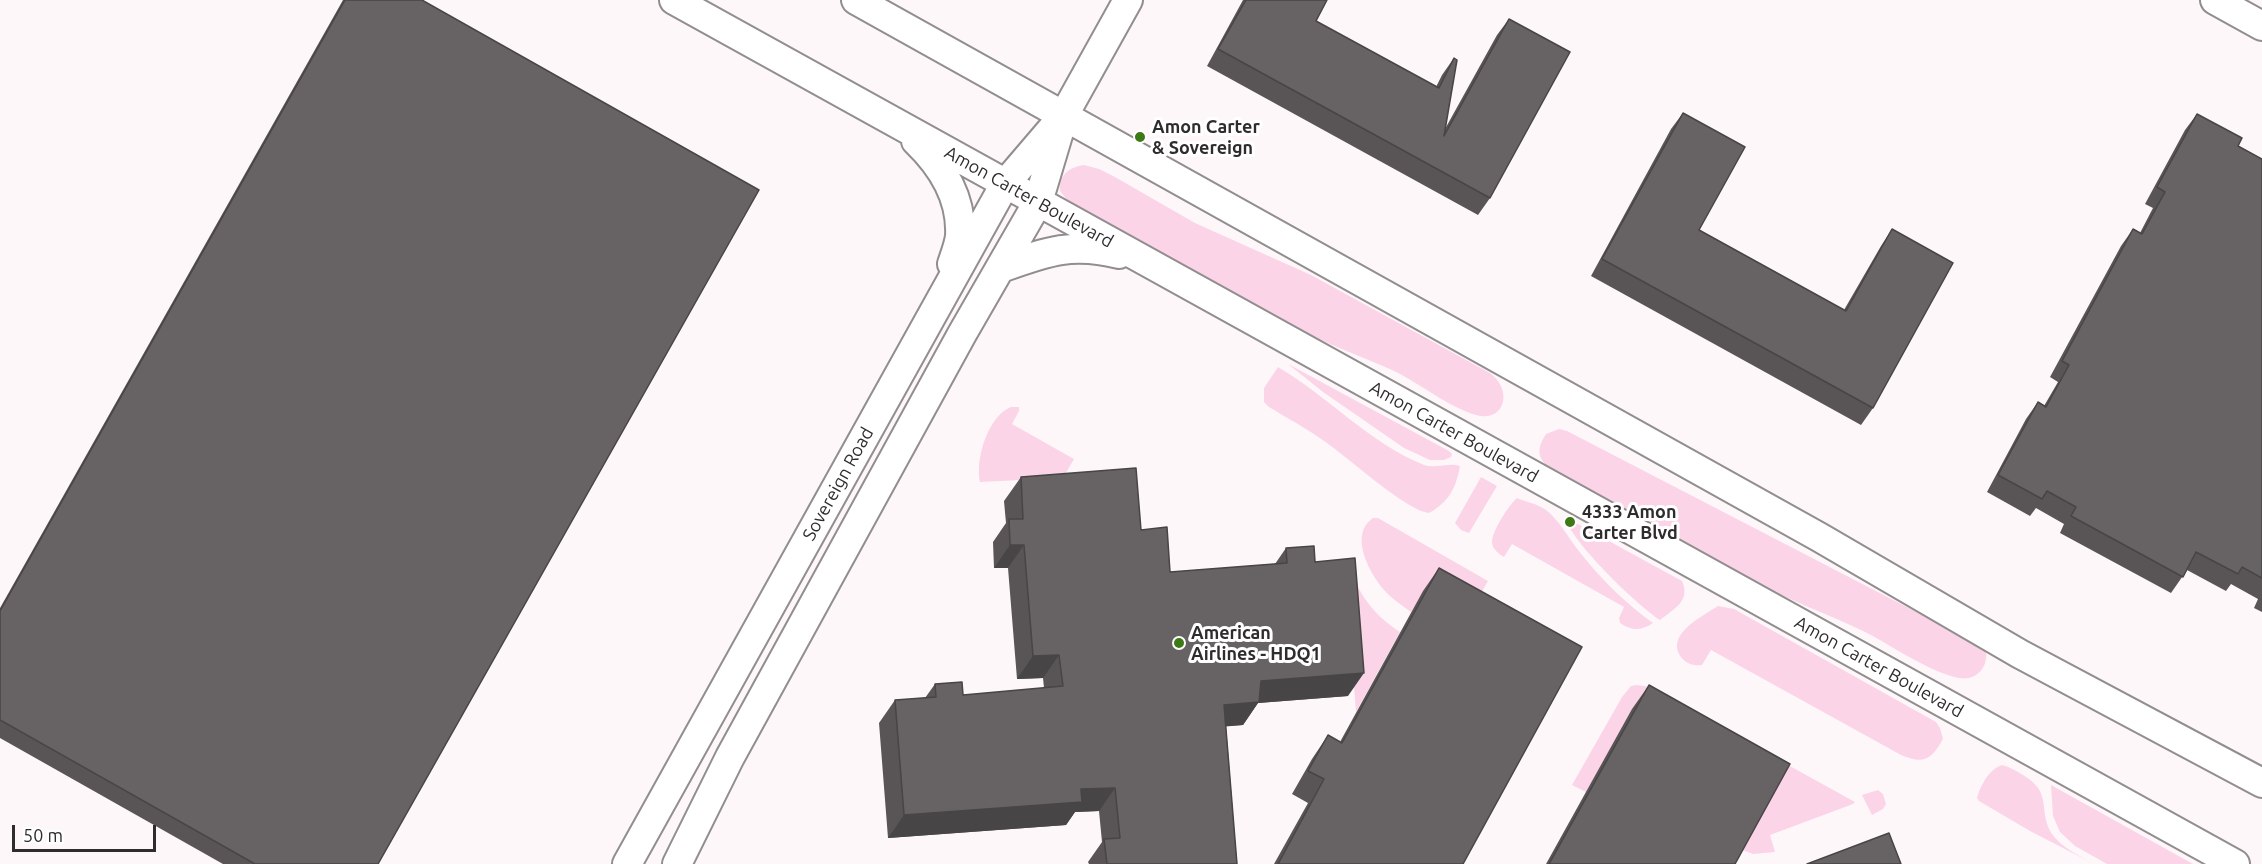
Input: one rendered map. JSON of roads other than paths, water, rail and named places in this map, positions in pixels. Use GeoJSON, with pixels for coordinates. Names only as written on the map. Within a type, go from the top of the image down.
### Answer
{"type":"FeatureCollection","features":[{"type":"Feature","properties":{"kind":"street","name":"Amon Carter Boulevard"},"geometry":{"type":"LineString","coordinates":[[674,0],[2235,864]]}},
{"type":"Feature","properties":{"kind":"street"},"geometry":{"type":"LineString","coordinates":[[856,0],[1819,537],[2020,654],[2262,783]]}},
{"type":"Feature","properties":{"kind":"street","name":"Sovereign Road"},"geometry":{"type":"LineString","coordinates":[[627,864],[1005,184],[1064,115],[1128,0]]}},
{"type":"Feature","properties":{"kind":"street"},"geometry":{"type":"LineString","coordinates":[[2215,0],[2262,26]]}},
{"type":"Feature","properties":{"kind":"street","name":"Sovereign Road"},"geometry":{"type":"LineString","coordinates":[[677,864],[730,757],[962,334],[1038,202],[1064,115]]}},
{"type":"Feature","properties":{"kind":"street"},"geometry":{"type":"LineString","coordinates":[[897,123],[930,155],[948,181],[957,206],[960,238],[954,258],[922,333]]}},
{"type":"Feature","properties":{"kind":"street"},"geometry":{"type":"LineString","coordinates":[[1001,268],[1068,248],[1101,250],[1144,260]]}},
{"type":"Feature","properties":{"kind":"place","name":"Amon Carter & Sovereign"},"geometry":{"type":"Point","coordinates":[1140,137]}},
{"type":"Feature","properties":{"kind":"place","name":"4333 Amon Carter Blvd"},"geometry":{"type":"Point","coordinates":[1570,522]}},
{"type":"Feature","properties":{"kind":"place","name":"American Airlines - HDQ1"},"geometry":{"type":"Point","coordinates":[1179,643]}}]}
